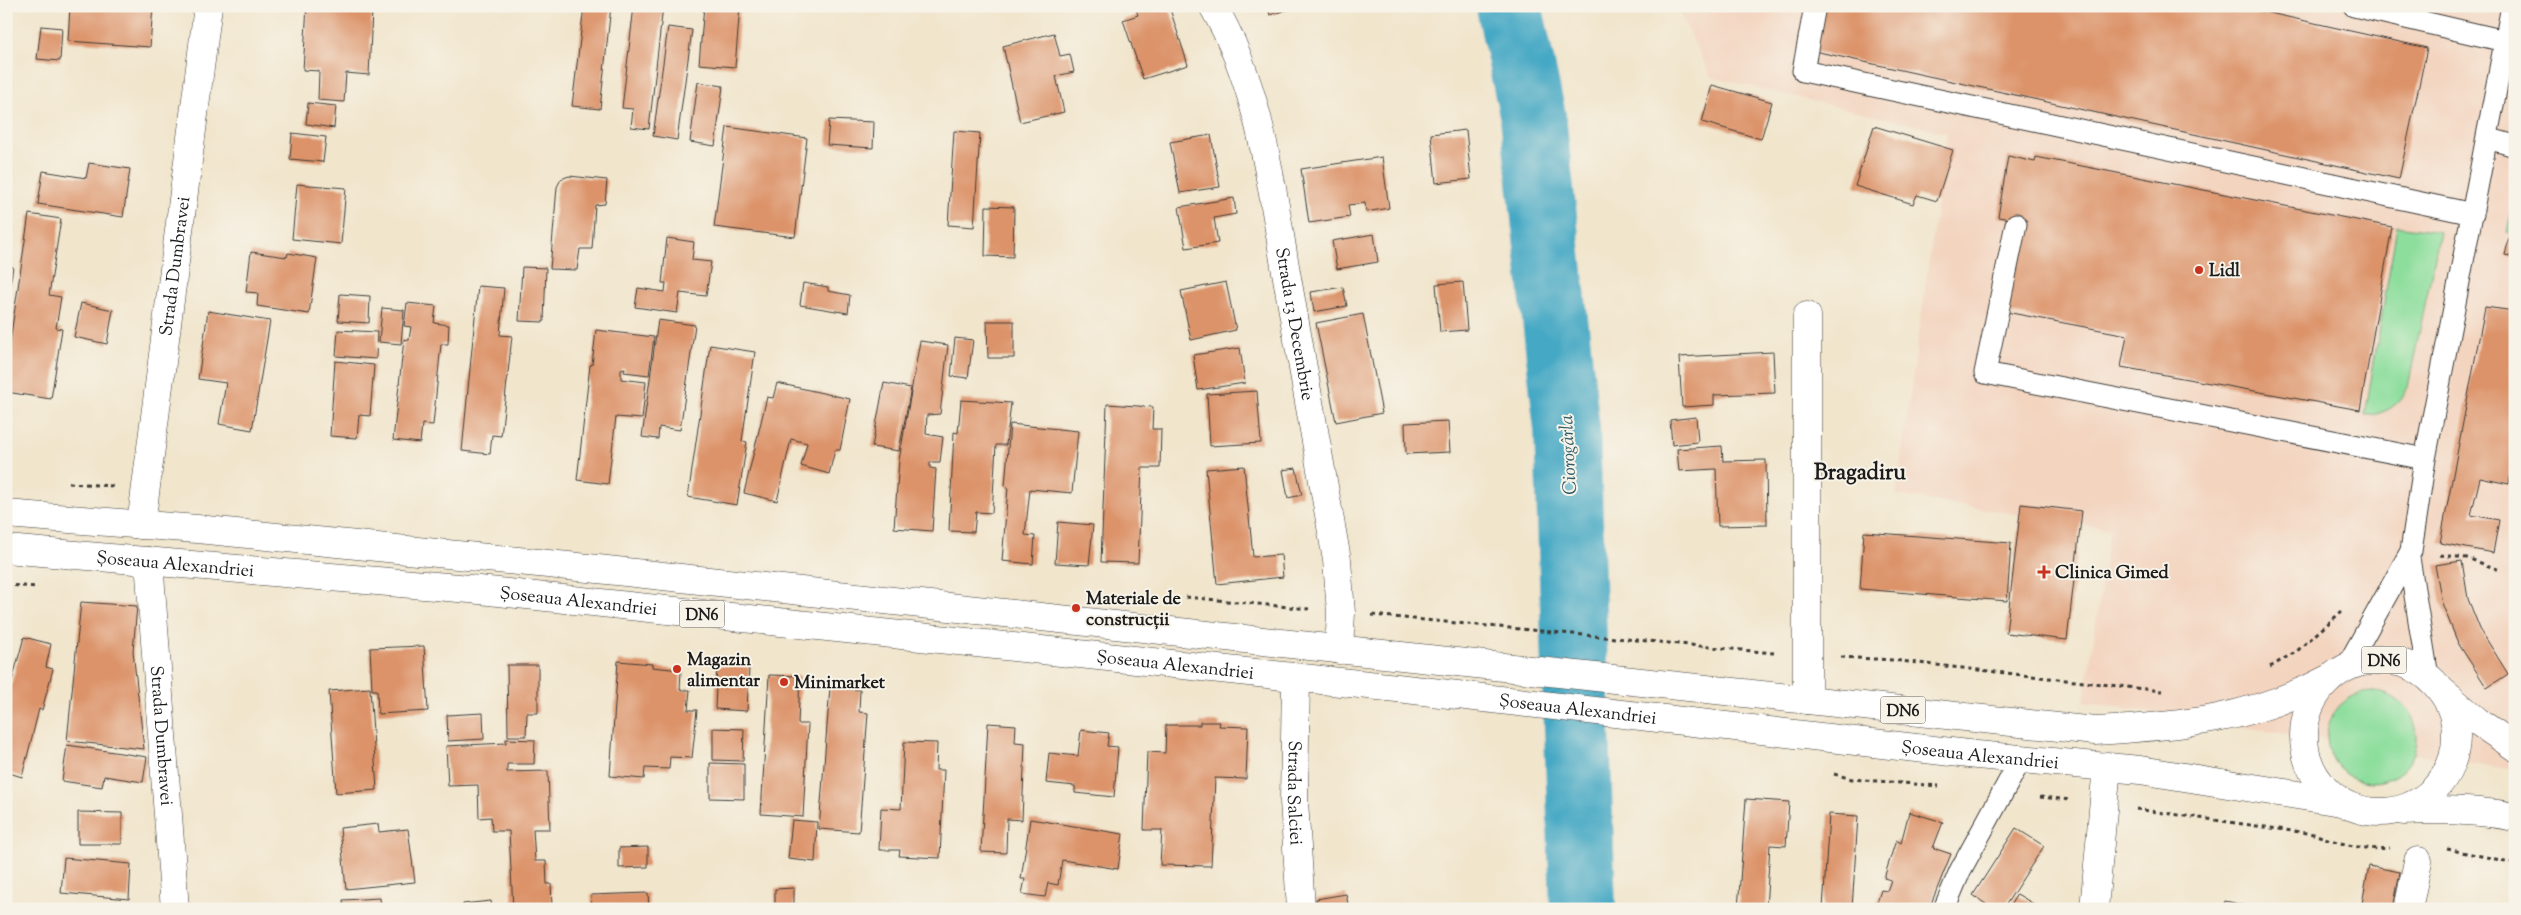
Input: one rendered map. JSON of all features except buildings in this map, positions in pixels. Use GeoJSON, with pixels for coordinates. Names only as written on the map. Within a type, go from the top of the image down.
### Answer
{"type":"FeatureCollection","features":[{"type":"Feature","properties":{"kind":"main road","name":"Strada Dumbravei"},"geometry":{"type":"LineString","coordinates":[[140,525],[208,6]]}},
{"type":"Feature","properties":{"kind":"main road","name":"Strada 13 Decembrie"},"geometry":{"type":"LineString","coordinates":[[1213,6],[1237,55],[1255,111],[1270,178],[1337,560],[1341,613],[1339,650]]}},
{"type":"Feature","properties":{"kind":"main road"},"geometry":{"type":"LineString","coordinates":[[1807,316],[1807,700]]}},
{"type":"Feature","properties":{"kind":"main road","name":"Șoseaua Alexandriei"},"geometry":{"type":"LineString","coordinates":[[6,514],[197,528],[589,568],[2095,731],[2185,725],[2228,717],[2296,696],[2338,673],[2367,661],[2387,660],[2410,665],[2477,721],[2515,746]]}},
{"type":"Feature","properties":{"kind":"main road","name":"Șoseaua Alexandriei"},"geometry":{"type":"LineString","coordinates":[[6,549],[479,590],[1397,688],[2021,759],[2107,766],[2341,802],[2357,809],[2376,813],[2436,810],[2494,813],[2515,817]]}},
{"type":"Feature","properties":{"kind":"main road","name":"Strada Dumbravei"},"geometry":{"type":"LineString","coordinates":[[149,561],[175,909]]}},
{"type":"Feature","properties":{"kind":"main road","name":"Șoseaua Alexandriei"},"geometry":{"type":"LineString","coordinates":[[2338,673],[2319,690],[2311,703],[2304,724],[2304,744],[2309,765],[2322,786],[2341,802]]}},
{"type":"Feature","properties":{"kind":"main road","name":"Strada Salciei"},"geometry":{"type":"LineString","coordinates":[[1296,678],[1294,802],[1301,909]]}},
{"type":"Feature","properties":{"kind":"main road","name":"Șoseaua Alexandriei"},"geometry":{"type":"LineString","coordinates":[[2395,811],[2416,804],[2432,793],[2444,778],[2454,758],[2456,736],[2453,714],[2435,684]]}},
{"type":"Feature","properties":{"kind":"main road"},"geometry":{"type":"LineString","coordinates":[[2094,909],[2107,766]]}},
{"type":"Feature","properties":{"kind":"main road"},"geometry":{"type":"LineString","coordinates":[[2408,909],[2418,861]]}},
{"type":"Feature","properties":{"kind":"lane"},"geometry":{"type":"LineString","coordinates":[[1815,6],[1802,71],[2473,214]]}},
{"type":"Feature","properties":{"kind":"lane"},"geometry":{"type":"LineString","coordinates":[[2354,6],[2505,41]]}},
{"type":"Feature","properties":{"kind":"lane"},"geometry":{"type":"LineString","coordinates":[[2435,684],[2409,558],[2425,459],[2512,6]]}},
{"type":"Feature","properties":{"kind":"lane"},"geometry":{"type":"LineString","coordinates":[[2487,138],[2515,146]]}},
{"type":"Feature","properties":{"kind":"lane"},"geometry":{"type":"LineString","coordinates":[[2016,224],[1985,373],[2425,459]]}},
{"type":"Feature","properties":{"kind":"lane"},"geometry":{"type":"LineString","coordinates":[[2338,673],[2409,558]]}},
{"type":"Feature","properties":{"kind":"lane"},"geometry":{"type":"LineString","coordinates":[[1944,909],[1960,871],[2021,759]]}},
{"type":"Feature","properties":{"kind":"path"},"geometry":{"type":"LineString","coordinates":[[2435,554],[2468,558],[2500,570]]}},
{"type":"Feature","properties":{"kind":"path"},"geometry":{"type":"LineString","coordinates":[[2267,668],[2297,651],[2347,607]]}},
{"type":"Feature","properties":{"kind":"path"},"geometry":{"type":"LineString","coordinates":[[1391,617],[1807,656],[1892,660],[2165,691]]}},
{"type":"Feature","properties":{"kind":"shaded area"},"geometry":{"type":"Polygon","coordinates":[[[1676,6],[2515,6],[2515,770],[2084,702],[2110,529],[1896,495],[1947,133],[1711,77],[1676,6]]]}},
{"type":"Feature","properties":{"kind":"green space"},"geometry":{"type":"Polygon","coordinates":[[[2515,198],[2515,234],[2507,232],[2515,198]]]}},
{"type":"Feature","properties":{"kind":"green space"},"geometry":{"type":"Polygon","coordinates":[[[2397,226],[2440,232],[2408,387],[2401,399],[2391,408],[2372,415],[2365,415],[2397,226]]]}},
{"type":"Feature","properties":{"kind":"green space"},"geometry":{"type":"Polygon","coordinates":[[[2372,692],[2389,695],[2404,705],[2414,720],[2417,737],[2414,754],[2404,769],[2389,779],[2372,782],[2355,779],[2340,769],[2330,754],[2327,737],[2330,720],[2340,705],[2355,695],[2372,692]]]}},
{"type":"Feature","properties":{"kind":"waterway","name":"Ciorogârla"},"geometry":{"type":"LineString","coordinates":[[1509,6],[1533,117],[1567,429],[1583,909]]}},
{"type":"Feature","properties":{"kind":"place","name":"Lidl"},"geometry":{"type":"Point","coordinates":[2199,270]}},
{"type":"Feature","properties":{"kind":"place","name":"Clinica Gimed"},"geometry":{"type":"Point","coordinates":[2044,572]}},
{"type":"Feature","properties":{"kind":"place","name":"Materiale de construcții"},"geometry":{"type":"Point","coordinates":[1076,608]}},
{"type":"Feature","properties":{"kind":"place","name":"Magazin alimentar"},"geometry":{"type":"Point","coordinates":[677,669]}},
{"type":"Feature","properties":{"kind":"place","name":"Minimarket"},"geometry":{"type":"Point","coordinates":[784,682]}},
{"type":"Feature","properties":{"kind":"district","name":"Bragadiru"},"geometry":{"type":"Point","coordinates":[1860,471]}}]}
